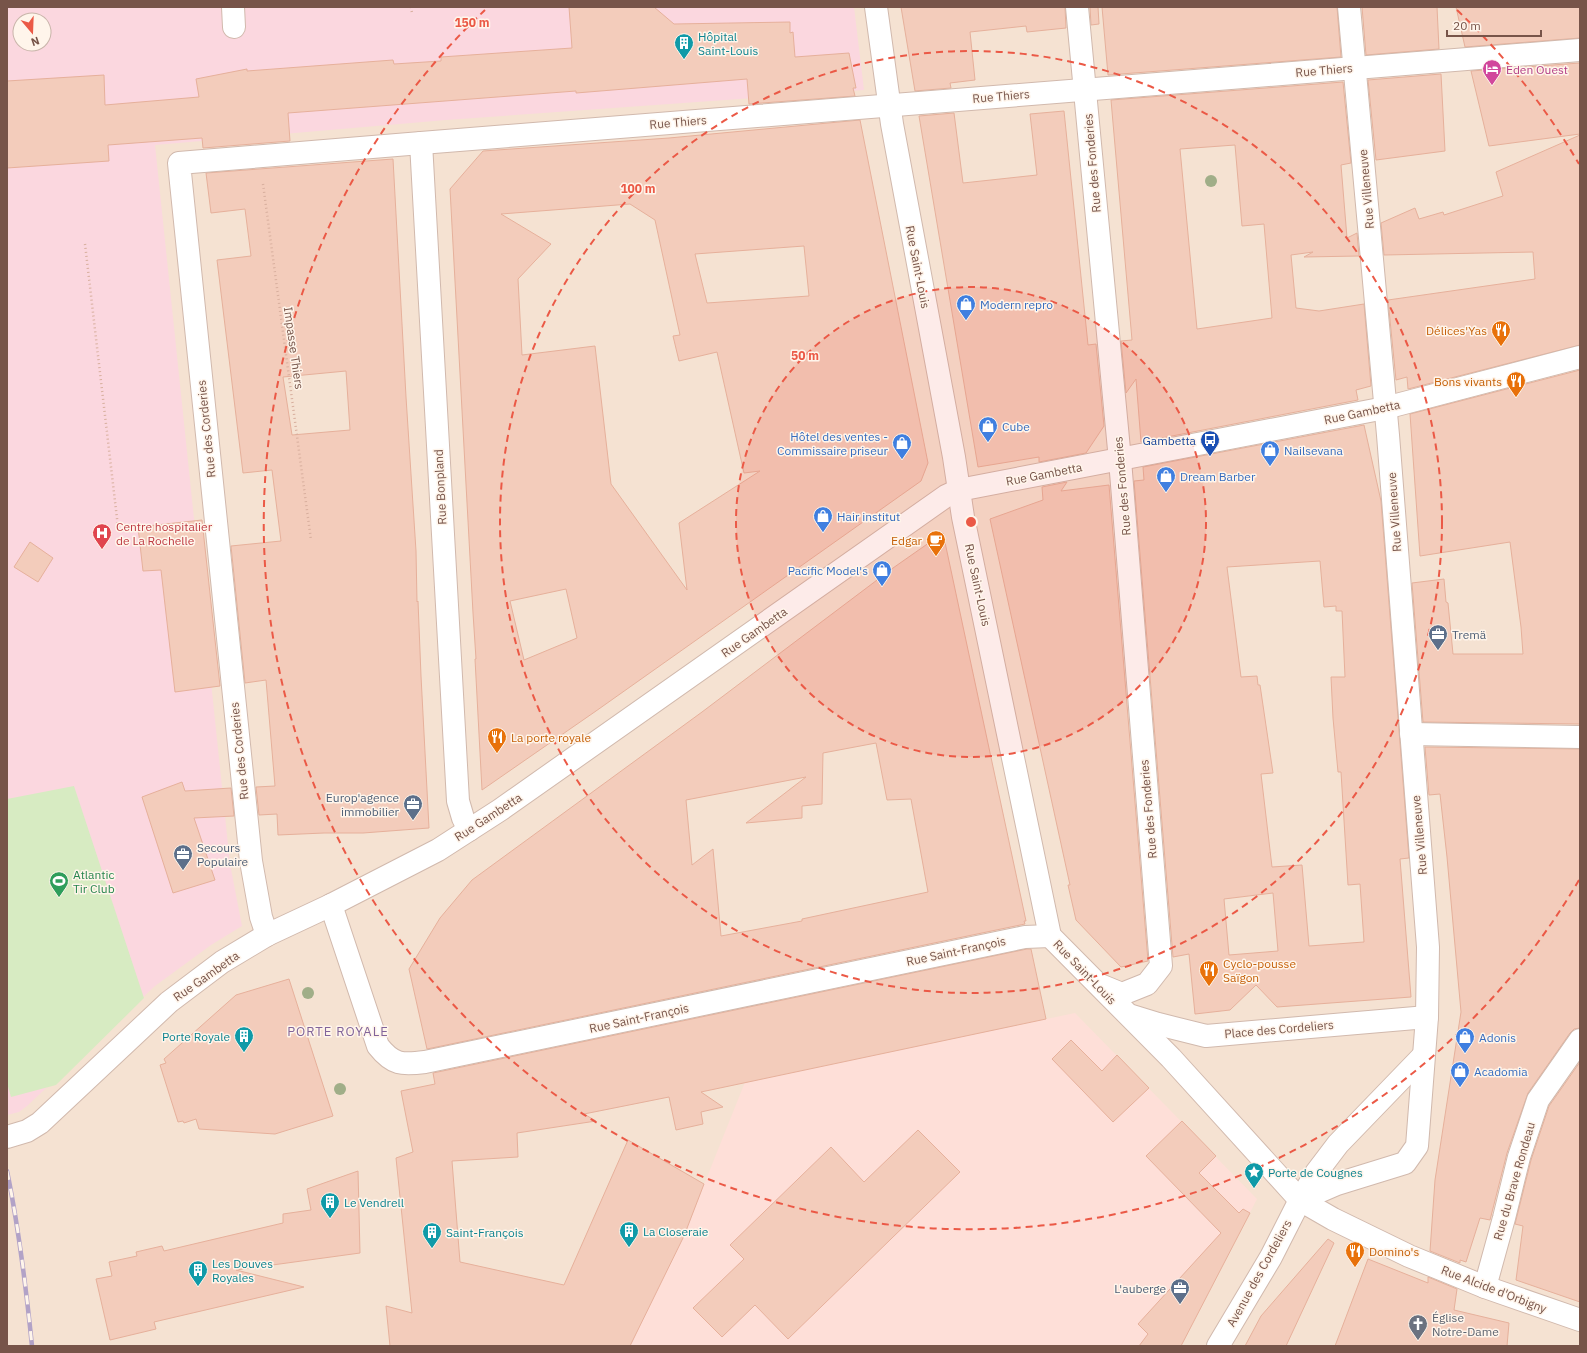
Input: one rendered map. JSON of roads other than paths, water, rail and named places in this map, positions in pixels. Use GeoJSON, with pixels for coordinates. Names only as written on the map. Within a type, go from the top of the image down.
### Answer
{"type":"FeatureCollection","features":[{"type":"Feature","properties":{"kind":"street","name":"Rue Saint-Louis"},"geometry":{"type":"LineString","coordinates":[[876,7],[890,105],[959,490],[1050,936],[1127,1014]]}},
{"type":"Feature","properties":{"kind":"street","name":"Rue des Fonderies"},"geometry":{"type":"LineString","coordinates":[[1078,7],[1120,460],[1161,966],[1147,984],[1122,994],[1096,983]]}},
{"type":"Feature","properties":{"kind":"street","name":"Rue Villeneuve"},"geometry":{"type":"LineString","coordinates":[[1350,7],[1385,408],[1428,947],[1427,1017]]}},
{"type":"Feature","properties":{"kind":"street","name":"Rue Thiers"},"geometry":{"type":"LineString","coordinates":[[421,143],[1580,50]]}},
{"type":"Feature","properties":{"kind":"street","name":"Rue des Corderies"},"geometry":{"type":"LineString","coordinates":[[267,935],[261,917],[251,861],[179,164],[421,143]]}},
{"type":"Feature","properties":{"kind":"street","name":"Rue Bonpland"},"geometry":{"type":"LineString","coordinates":[[421,143],[458,801],[463,818],[469,830]]}},
{"type":"Feature","properties":{"kind":"street","name":"Rue Gambetta"},"geometry":{"type":"LineString","coordinates":[[7,1137],[28,1131],[40,1123],[169,1002],[222,962],[267,935],[331,905],[438,850],[500,810],[942,498],[959,490],[1385,408],[1580,357]]}},
{"type":"Feature","properties":{"kind":"street"},"geometry":{"type":"LineString","coordinates":[[1411,734],[1580,736]]}},
{"type":"Feature","properties":{"kind":"street","name":"Rue Saint-François"},"geometry":{"type":"LineString","coordinates":[[331,905],[378,1046],[387,1057],[398,1062],[410,1064],[1025,937],[1050,936]]}},
{"type":"Feature","properties":{"kind":"street"},"geometry":{"type":"LineString","coordinates":[[1127,1014],[1210,1100],[1300,1200],[1337,1184],[1404,1163],[1417,1146],[1427,1017]]}},
{"type":"Feature","properties":{"kind":"street","name":"Place des Cordeliers"},"geometry":{"type":"LineString","coordinates":[[1127,1014],[1158,1024],[1206,1036],[1427,1017]]}},
{"type":"Feature","properties":{"kind":"street","name":"Rue du Brave Rondeau"},"geometry":{"type":"LineString","coordinates":[[1485,1287],[1519,1157],[1538,1100],[1580,1040]]}},
{"type":"Feature","properties":{"kind":"street","name":"Avenue des Cordeliers"},"geometry":{"type":"LineString","coordinates":[[1218,1346],[1271,1257],[1300,1200],[1316,1173],[1338,1144],[1423,1056]]}},
{"type":"Feature","properties":{"kind":"street","name":"Rue Alcide d'Orbigny"},"geometry":{"type":"LineString","coordinates":[[1300,1200],[1333,1219],[1409,1256],[1485,1287],[1580,1320]]}},
{"type":"Feature","properties":{"kind":"railway"},"geometry":{"type":"LineString","coordinates":[[7,1171],[22,1258],[32,1346]]}},
{"type":"Feature","properties":{"kind":"place","name":"Hôpital Saint-Louis"},"geometry":{"type":"Point","coordinates":[684,60]}},
{"type":"Feature","properties":{"kind":"place","name":"Eden Ouest"},"geometry":{"type":"Point","coordinates":[1492,86]}},
{"type":"Feature","properties":{"kind":"place","name":"Modern repro"},"geometry":{"type":"Point","coordinates":[966,321]}},
{"type":"Feature","properties":{"kind":"place","name":"Délices'Yas"},"geometry":{"type":"Point","coordinates":[1501,347]}},
{"type":"Feature","properties":{"kind":"place","name":"Bons vivants"},"geometry":{"type":"Point","coordinates":[1516,398]}},
{"type":"Feature","properties":{"kind":"place","name":"Cube"},"geometry":{"type":"Point","coordinates":[988,443]}},
{"type":"Feature","properties":{"kind":"place","name":"Gambetta"},"geometry":{"type":"Point","coordinates":[1210,457]}},
{"type":"Feature","properties":{"kind":"place","name":"Hôtel des ventes - Commissaire priseur"},"geometry":{"type":"Point","coordinates":[902,460]}},
{"type":"Feature","properties":{"kind":"place","name":"Nailsevana"},"geometry":{"type":"Point","coordinates":[1270,467]}},
{"type":"Feature","properties":{"kind":"place","name":"Dream Barber"},"geometry":{"type":"Point","coordinates":[1166,493]}},
{"type":"Feature","properties":{"kind":"place","name":"Hair institut"},"geometry":{"type":"Point","coordinates":[823,533]}},
{"type":"Feature","properties":{"kind":"place","name":"Centre hospitalier de La Rochelle"},"geometry":{"type":"Point","coordinates":[102,550]}},
{"type":"Feature","properties":{"kind":"place","name":"Edgar"},"geometry":{"type":"Point","coordinates":[936,557]}},
{"type":"Feature","properties":{"kind":"place","name":"Pacific Model's"},"geometry":{"type":"Point","coordinates":[882,587]}},
{"type":"Feature","properties":{"kind":"place","name":"Tremä"},"geometry":{"type":"Point","coordinates":[1438,651]}},
{"type":"Feature","properties":{"kind":"place","name":"La porte royale"},"geometry":{"type":"Point","coordinates":[497,754]}},
{"type":"Feature","properties":{"kind":"place","name":"Europ'agence immobilier"},"geometry":{"type":"Point","coordinates":[413,821]}},
{"type":"Feature","properties":{"kind":"place","name":"Secours Populaire"},"geometry":{"type":"Point","coordinates":[183,871]}},
{"type":"Feature","properties":{"kind":"place","name":"Atlantic Tir Club"},"geometry":{"type":"Point","coordinates":[59,898]}},
{"type":"Feature","properties":{"kind":"place","name":"Cyclo-pousse Saïgon"},"geometry":{"type":"Point","coordinates":[1209,987]}},
{"type":"Feature","properties":{"kind":"place","name":"Porte Royale"},"geometry":{"type":"Point","coordinates":[244,1053]}},
{"type":"Feature","properties":{"kind":"place","name":"Adonis"},"geometry":{"type":"Point","coordinates":[1465,1054]}},
{"type":"Feature","properties":{"kind":"place","name":"Acadomia"},"geometry":{"type":"Point","coordinates":[1460,1088]}},
{"type":"Feature","properties":{"kind":"place","name":"Porte de Cougnes"},"geometry":{"type":"Point","coordinates":[1254,1189]}},
{"type":"Feature","properties":{"kind":"place","name":"Le Vendrell"},"geometry":{"type":"Point","coordinates":[330,1219]}},
{"type":"Feature","properties":{"kind":"place","name":"La Closeraie"},"geometry":{"type":"Point","coordinates":[629,1248]}},
{"type":"Feature","properties":{"kind":"place","name":"Saint-François"},"geometry":{"type":"Point","coordinates":[432,1249]}},
{"type":"Feature","properties":{"kind":"place","name":"Domino's"},"geometry":{"type":"Point","coordinates":[1355,1268]}},
{"type":"Feature","properties":{"kind":"place","name":"Les Douves Royales"},"geometry":{"type":"Point","coordinates":[198,1287]}},
{"type":"Feature","properties":{"kind":"place","name":"L'auberge"},"geometry":{"type":"Point","coordinates":[1180,1305]}},
{"type":"Feature","properties":{"kind":"place","name":"Église Notre-Dame"},"geometry":{"type":"Point","coordinates":[1418,1341]}},
{"type":"Feature","properties":{"kind":"district","name":"PORTE ROYALE"},"geometry":{"type":"Point","coordinates":[338,1031]}}]}
